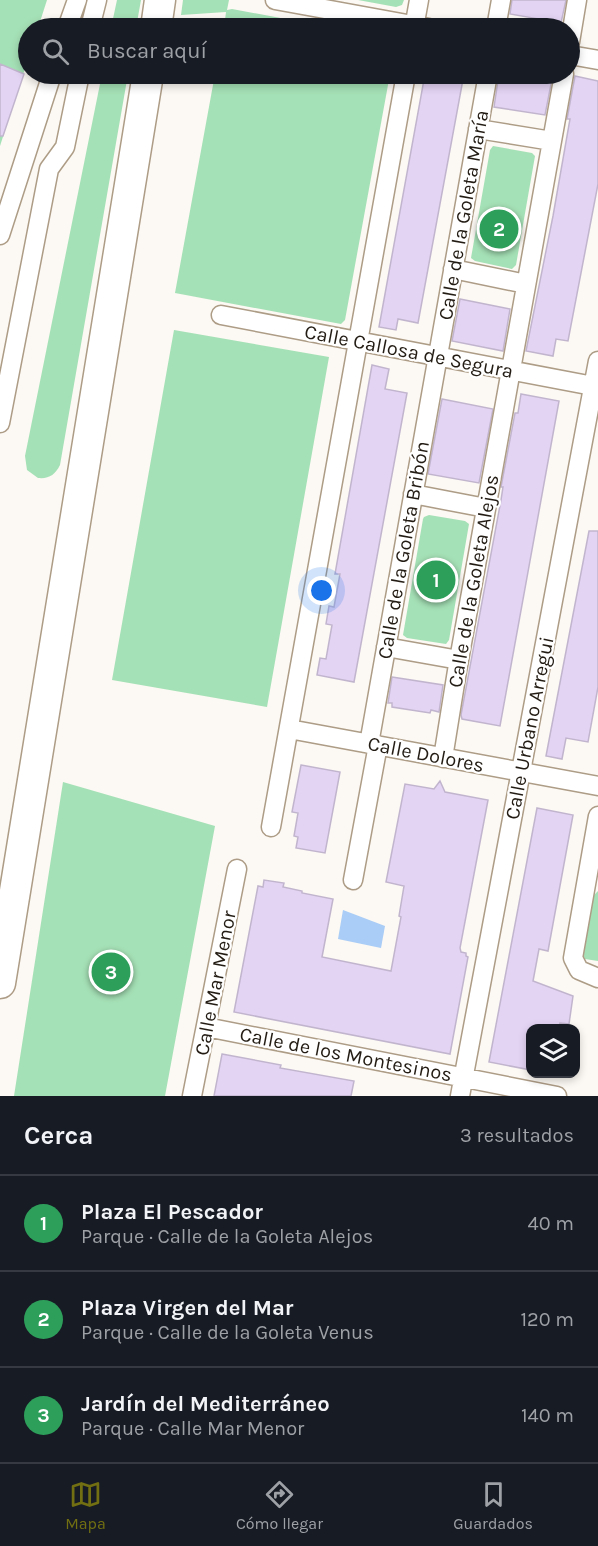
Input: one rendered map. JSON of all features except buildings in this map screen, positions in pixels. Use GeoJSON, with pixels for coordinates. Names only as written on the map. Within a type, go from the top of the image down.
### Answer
{"type":"FeatureCollection","features":[{"type":"Feature","properties":{"kind":"highway"},"geometry":{"type":"LineString","coordinates":[[157,18],[160,0]]}},
{"type":"Feature","properties":{"kind":"highway"},"geometry":{"type":"LineString","coordinates":[[0,983],[146,84]]}},
{"type":"Feature","properties":{"kind":"street"},"geometry":{"type":"LineString","coordinates":[[70,18],[76,0]]}},
{"type":"Feature","properties":{"kind":"street"},"geometry":{"type":"LineString","coordinates":[[92,18],[97,0]]}},
{"type":"Feature","properties":{"kind":"street"},"geometry":{"type":"LineString","coordinates":[[275,0],[368,18]]}},
{"type":"Feature","properties":{"kind":"street"},"geometry":{"type":"LineString","coordinates":[[419,0],[419,18]]}},
{"type":"Feature","properties":{"kind":"street"},"geometry":{"type":"LineString","coordinates":[[498,18],[501,0]]}},
{"type":"Feature","properties":{"kind":"street"},"geometry":{"type":"LineString","coordinates":[[574,18],[577,0]]}},
{"type":"Feature","properties":{"kind":"street"},"geometry":{"type":"LineString","coordinates":[[580,57],[598,60]]}},
{"type":"Feature","properties":{"kind":"street"},"geometry":{"type":"LineString","coordinates":[[0,235],[49,84]]}},
{"type":"Feature","properties":{"kind":"street"},"geometry":{"type":"LineString","coordinates":[[0,423],[49,169],[65,147],[78,84]]}},
{"type":"Feature","properties":{"kind":"street"},"geometry":{"type":"LineString","coordinates":[[271,827],[404,84]]}},
{"type":"Feature","properties":{"kind":"street","name":"Calle de la Goleta María"},"geometry":{"type":"LineString","coordinates":[[438,356],[486,84]]}},
{"type":"Feature","properties":{"kind":"street","name":"Calle de la Goleta Alejos"},"geometry":{"type":"LineString","coordinates":[[443,758],[562,84]]}},
{"type":"Feature","properties":{"kind":"street"},"geometry":{"type":"LineString","coordinates":[[47,92],[62,92],[75,99]]}},
{"type":"Feature","properties":{"kind":"street"},"geometry":{"type":"LineString","coordinates":[[478,129],[552,141]]}},
{"type":"Feature","properties":{"kind":"street"},"geometry":{"type":"LineString","coordinates":[[23,163],[49,169]]}},
{"type":"Feature","properties":{"kind":"street"},"geometry":{"type":"LineString","coordinates":[[453,269],[526,284]]}},
{"type":"Feature","properties":{"kind":"street","name":"Calle Callosa de Segura"},"geometry":{"type":"LineString","coordinates":[[221,315],[596,386]]}},
{"type":"Feature","properties":{"kind":"street","name":"Calle de la Goleta Bribón"},"geometry":{"type":"LineString","coordinates":[[353,880],[386,647],[438,356]]}},
{"type":"Feature","properties":{"kind":"street","name":"Calle Urbano Arregui"},"geometry":{"type":"LineString","coordinates":[[460,1096],[596,386],[598,361]]}},
{"type":"Feature","properties":{"kind":"street"},"geometry":{"type":"LineString","coordinates":[[413,494],[486,508]]}},
{"type":"Feature","properties":{"kind":"street"},"geometry":{"type":"LineString","coordinates":[[386,647],[459,660]]}},
{"type":"Feature","properties":{"kind":"street","name":"Calle Dolores"},"geometry":{"type":"LineString","coordinates":[[289,729],[598,786]]}},
{"type":"Feature","properties":{"kind":"street"},"geometry":{"type":"LineString","coordinates":[[598,816],[592,876],[573,958],[579,970],[598,978]]}},
{"type":"Feature","properties":{"kind":"street","name":"Calle Mar Menor"},"geometry":{"type":"LineString","coordinates":[[192,1096],[237,869]]}},
{"type":"Feature","properties":{"kind":"street","name":"Calle de los Montesinos"},"geometry":{"type":"LineString","coordinates":[[206,1027],[556,1096]]}},
{"type":"Feature","properties":{"kind":"green space"},"geometry":{"type":"Polygon","coordinates":[[[0,0],[47,0],[41,18],[18,18],[18,84],[20,84],[0,146],[0,0]]]}},
{"type":"Feature","properties":{"kind":"green space"},"geometry":{"type":"Polygon","coordinates":[[[117,0],[141,0],[138,18],[113,18],[117,0]]]}},
{"type":"Feature","properties":{"kind":"green space"},"geometry":{"type":"Polygon","coordinates":[[[183,0],[229,0],[227,10],[280,18],[225,18],[226,12],[181,15],[183,0]]]}},
{"type":"Feature","properties":{"kind":"green space"},"geometry":{"type":"Polygon","coordinates":[[[358,0],[404,0],[402,5],[396,7],[358,0]]]}},
{"type":"Feature","properties":{"kind":"green space"},"geometry":{"type":"Polygon","coordinates":[[[100,84],[126,84],[60,465],[51,476],[38,478],[27,470],[25,456],[100,84]]]}},
{"type":"Feature","properties":{"kind":"green space"},"geometry":{"type":"Polygon","coordinates":[[[213,84],[388,84],[345,320],[341,324],[175,293],[213,84]]]}},
{"type":"Feature","properties":{"kind":"green space"},"geometry":{"type":"Polygon","coordinates":[[[493,146],[532,153],[535,156],[516,265],[512,269],[475,261],[471,258],[490,150],[493,146]]]}},
{"type":"Feature","properties":{"kind":"green space"},"geometry":{"type":"Polygon","coordinates":[[[174,330],[329,357],[267,707],[112,680],[174,330]]]}},
{"type":"Feature","properties":{"kind":"green space"},"geometry":{"type":"Polygon","coordinates":[[[429,515],[465,521],[469,524],[449,640],[446,644],[407,638],[403,635],[423,519],[429,515]]]}},
{"type":"Feature","properties":{"kind":"green space"},"geometry":{"type":"Polygon","coordinates":[[[63,782],[215,826],[165,1096],[14,1096],[63,782]]]}},
{"type":"Feature","properties":{"kind":"green space"},"geometry":{"type":"Polygon","coordinates":[[[598,891],[598,961],[585,959],[583,955],[594,895],[598,891]]]}},
{"type":"Feature","properties":{"kind":"water"},"geometry":{"type":"Polygon","coordinates":[[[343,910],[385,926],[381,948],[338,939],[343,910]]]}},
{"type":"Feature","properties":{"kind":"place","name":"Plaza Virgen del Mar"},"geometry":{"type":"Point","coordinates":[499,229]}},
{"type":"Feature","properties":{"kind":"place","name":"Plaza El Pescador"},"geometry":{"type":"Point","coordinates":[436,580]}},
{"type":"Feature","properties":{"kind":"place","name":"Jardín del Mediterráneo"},"geometry":{"type":"Point","coordinates":[111,972]}}]}
